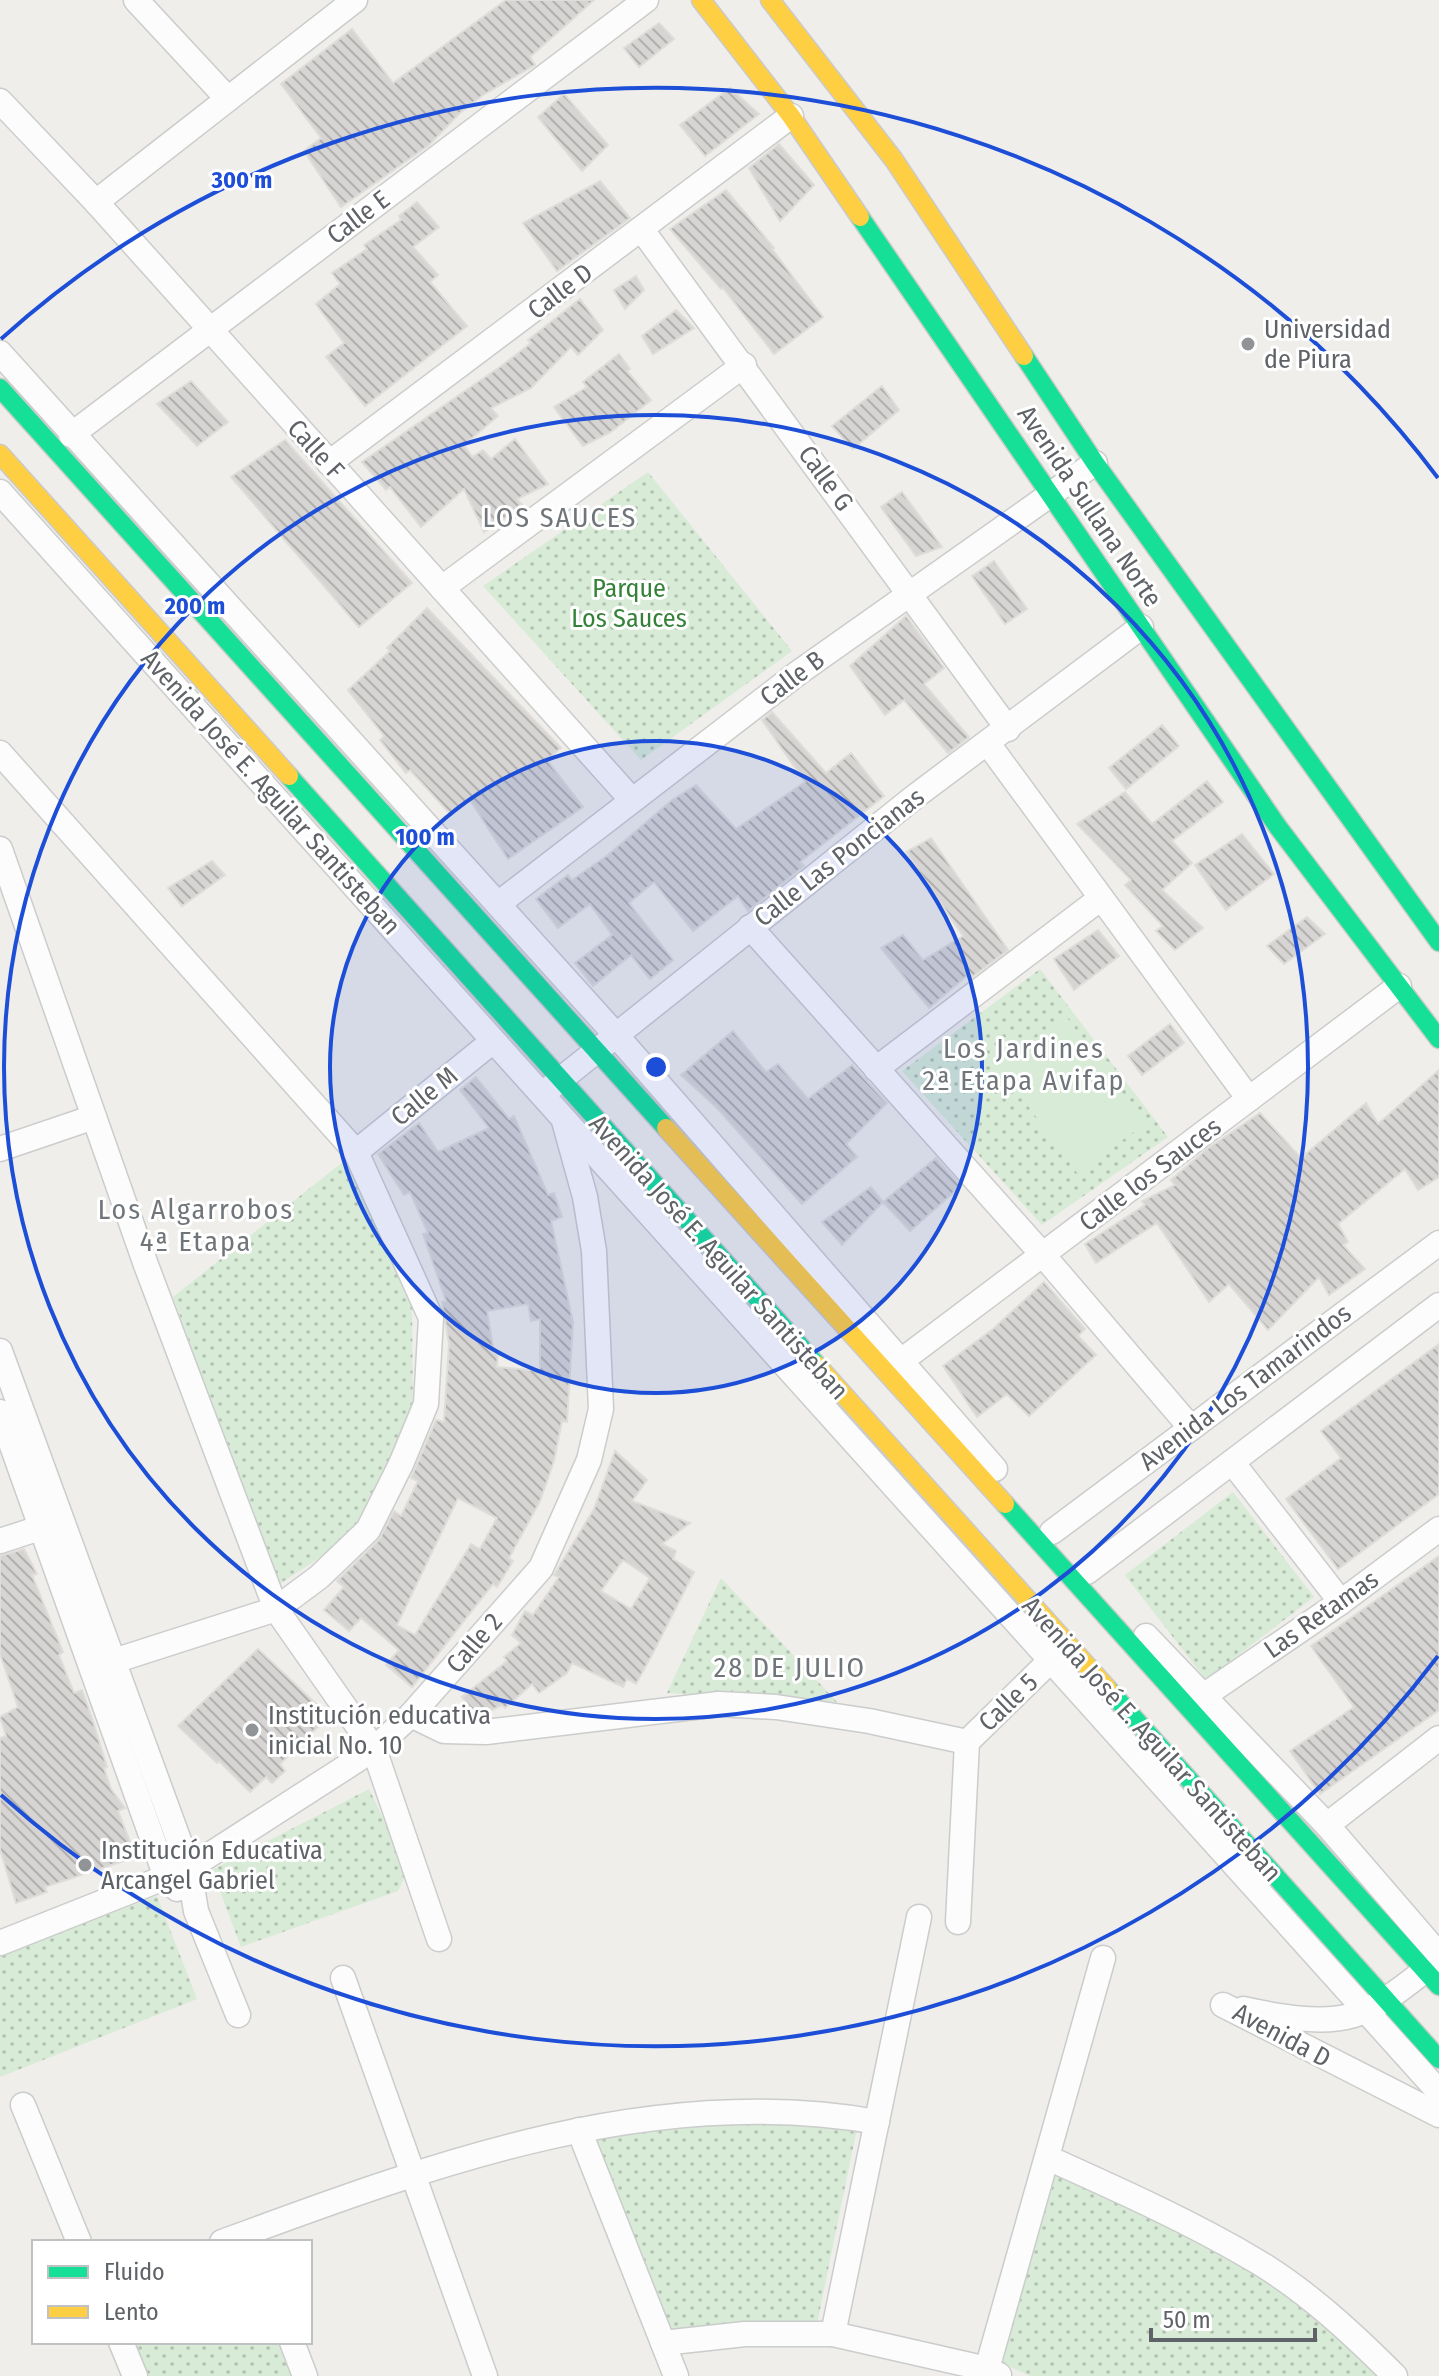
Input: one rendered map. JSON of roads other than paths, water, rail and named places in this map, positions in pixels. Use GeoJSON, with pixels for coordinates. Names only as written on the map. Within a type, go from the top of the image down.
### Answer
{"type":"FeatureCollection","features":[{"type":"Feature","properties":{"kind":"main road","name":"Avenida Sullana Norte"},"geometry":{"type":"LineString","coordinates":[[701,0],[791,116],[1278,827],[1439,1039]]}},
{"type":"Feature","properties":{"kind":"main road","name":"Avenida Sullana Norte"},"geometry":{"type":"LineString","coordinates":[[770,0],[894,160],[1095,463],[1439,942]]}},
{"type":"Feature","properties":{"kind":"main road","name":"Avenida José E. Aguilar Santisteban"},"geometry":{"type":"LineString","coordinates":[[0,388],[595,1050],[1436,1968]]}},
{"type":"Feature","properties":{"kind":"main road","name":"Avenida José E. Aguilar Santisteban"},"geometry":{"type":"LineString","coordinates":[[0,454],[551,1087],[1376,2004],[1439,2059]]}},
{"type":"Feature","properties":{"kind":"street"},"geometry":{"type":"LineString","coordinates":[[136,0],[228,99]]}},
{"type":"Feature","properties":{"kind":"street"},"geometry":{"type":"LineString","coordinates":[[96,202],[355,0]]}},
{"type":"Feature","properties":{"kind":"street","name":"Calle E"},"geometry":{"type":"LineString","coordinates":[[71,435],[646,0]]}},
{"type":"Feature","properties":{"kind":"street","name":"Calle F"},"geometry":{"type":"LineString","coordinates":[[0,101],[96,202],[631,799]]}},
{"type":"Feature","properties":{"kind":"street","name":"Calle D"},"geometry":{"type":"LineString","coordinates":[[329,463],[791,116]]}},
{"type":"Feature","properties":{"kind":"street","name":"Calle G"},"geometry":{"type":"LineString","coordinates":[[642,230],[744,365],[1008,729]]}},
{"type":"Feature","properties":{"kind":"street"},"geometry":{"type":"LineString","coordinates":[[0,353],[615,1034],[1087,1572],[1202,1697],[1327,1825],[1436,1968]]}},
{"type":"Feature","properties":{"kind":"street"},"geometry":{"type":"LineString","coordinates":[[442,588],[744,365]]}},
{"type":"Feature","properties":{"kind":"street","name":"Calle B"},"geometry":{"type":"LineString","coordinates":[[498,904],[631,799],[909,593],[1095,463]]}},
{"type":"Feature","properties":{"kind":"street","name":"Avenida José E. Aguilar Santisteban"},"geometry":{"type":"LineString","coordinates":[[4,506],[357,886],[493,1041],[551,1087],[562,1114],[1049,1662],[1376,2004],[1439,2092]]}},
{"type":"Feature","properties":{"kind":"street","name":"Calle Las Poncianas"},"geometry":{"type":"LineString","coordinates":[[551,1087],[917,795],[989,745],[1141,627]]}},
{"type":"Feature","properties":{"kind":"street"},"geometry":{"type":"LineString","coordinates":[[989,745],[1249,1099]]}},
{"type":"Feature","properties":{"kind":"street"},"geometry":{"type":"LineString","coordinates":[[0,753],[356,1152],[431,1318],[426,1404],[368,1530],[319,1577],[276,1609],[103,1665]]}},
{"type":"Feature","properties":{"kind":"street"},"geometry":{"type":"LineString","coordinates":[[0,849],[94,1117],[276,1609],[374,1749],[439,1939]]}},
{"type":"Feature","properties":{"kind":"street"},"geometry":{"type":"LineString","coordinates":[[876,1069],[1101,898]]}},
{"type":"Feature","properties":{"kind":"street"},"geometry":{"type":"LineString","coordinates":[[750,927],[1043,1255],[1191,1428]]}},
{"type":"Feature","properties":{"kind":"street","name":"Calle los Sauces"},"geometry":{"type":"LineString","coordinates":[[901,1361],[1399,986]]}},
{"type":"Feature","properties":{"kind":"street","name":"Calle M"},"geometry":{"type":"LineString","coordinates":[[356,1152],[493,1041]]}},
{"type":"Feature","properties":{"kind":"street","name":"Calle 2"},"geometry":{"type":"LineString","coordinates":[[2,1936],[189,1868],[374,1749],[411,1715],[541,1568],[589,1460],[601,1409],[599,1310],[585,1197],[562,1114]]}},
{"type":"Feature","properties":{"kind":"street"},"geometry":{"type":"LineString","coordinates":[[0,1149],[94,1117]]}},
{"type":"Feature","properties":{"kind":"street","name":"Avenida Los Tamarindos"},"geometry":{"type":"LineString","coordinates":[[1052,1532],[1439,1243]]}},
{"type":"Feature","properties":{"kind":"street","name":"Avenida Los Tamarindos"},"geometry":{"type":"LineString","coordinates":[[1087,1572],[1439,1305]]}},
{"type":"Feature","properties":{"kind":"street"},"geometry":{"type":"LineString","coordinates":[[1,1357],[52,1524],[103,1665],[189,1868],[196,1911],[238,2015]]}},
{"type":"Feature","properties":{"kind":"street"},"geometry":{"type":"LineString","coordinates":[[0,1412],[52,1524]]}},
{"type":"Feature","properties":{"kind":"street"},"geometry":{"type":"LineString","coordinates":[[1232,1462],[1341,1602]]}},
{"type":"Feature","properties":{"kind":"street"},"geometry":{"type":"LineString","coordinates":[[0,1541],[52,1524]]}},
{"type":"Feature","properties":{"kind":"street","name":"Las Retamas"},"geometry":{"type":"LineString","coordinates":[[1202,1697],[1341,1602],[1439,1529]]}},
{"type":"Feature","properties":{"kind":"street","name":"Calle 5"},"geometry":{"type":"LineString","coordinates":[[967,1742],[1049,1662]]}},
{"type":"Feature","properties":{"kind":"street"},"geometry":{"type":"LineString","coordinates":[[103,1665],[166,1877],[196,1911]]}},
{"type":"Feature","properties":{"kind":"street"},"geometry":{"type":"LineString","coordinates":[[411,1715],[444,1731],[486,1732],[719,1704],[776,1707],[967,1742],[958,1922]]}},
{"type":"Feature","properties":{"kind":"street"},"geometry":{"type":"LineString","coordinates":[[1327,1825],[1439,1738]]}},
{"type":"Feature","properties":{"kind":"street"},"geometry":{"type":"LineString","coordinates":[[833,2334],[919,1917]]}},
{"type":"Feature","properties":{"kind":"street"},"geometry":{"type":"LineString","coordinates":[[663,2343],[745,2334],[833,2334],[994,2372],[1103,1958]]}},
{"type":"Feature","properties":{"kind":"street","name":"Avenida D"},"geometry":{"type":"LineString","coordinates":[[1436,1968],[1376,2004],[1328,2018],[1223,2005],[1439,2115]]}},
{"type":"Feature","properties":{"kind":"street"},"geometry":{"type":"LineString","coordinates":[[343,1978],[485,2376]]}},
{"type":"Feature","properties":{"kind":"street"},"geometry":{"type":"LineString","coordinates":[[23,2105],[78,2240]]}},
{"type":"Feature","properties":{"kind":"street"},"geometry":{"type":"LineString","coordinates":[[252,2237],[415,2174],[579,2130],[649,2117],[789,2110],[877,2122]]}},
{"type":"Feature","properties":{"kind":"street"},"geometry":{"type":"LineString","coordinates":[[579,2130],[676,2376]]}},
{"type":"Feature","properties":{"kind":"street"},"geometry":{"type":"LineString","coordinates":[[1048,2158],[1157,2207],[1260,2263],[1343,2325],[1395,2376]]}},
{"type":"Feature","properties":{"kind":"street"},"geometry":{"type":"LineString","coordinates":[[122,2344],[135,2376]]}},
{"type":"Feature","properties":{"kind":"street"},"geometry":{"type":"LineString","coordinates":[[293,2344],[305,2376]]}},
{"type":"Feature","properties":{"kind":"place","name":"Universidad de Piura"},"geometry":{"type":"Point","coordinates":[1248,344]}},
{"type":"Feature","properties":{"kind":"place","name":"Institución educativa inicial No. 10"},"geometry":{"type":"Point","coordinates":[252,1730]}},
{"type":"Feature","properties":{"kind":"place","name":"Institución Educativa Arcangel Gabriel"},"geometry":{"type":"Point","coordinates":[85,1865]}},
{"type":"Feature","properties":{"kind":"district","name":"LOS SAUCES"},"geometry":{"type":"Point","coordinates":[560,517]}},
{"type":"Feature","properties":{"kind":"district","name":"Los Jardines 2ª Etapa Avifap"},"geometry":{"type":"Point","coordinates":[1024,1064]}},
{"type":"Feature","properties":{"kind":"district","name":"Los Algarrobos 4ª Etapa"},"geometry":{"type":"Point","coordinates":[196,1225]}},
{"type":"Feature","properties":{"kind":"district","name":"28 DE JULIO"},"geometry":{"type":"Point","coordinates":[790,1667]}},
{"type":"Feature","properties":{"kind":"park label","name":"Parque Los Sauces"},"geometry":{"type":"Point","coordinates":[629,603]}}]}
